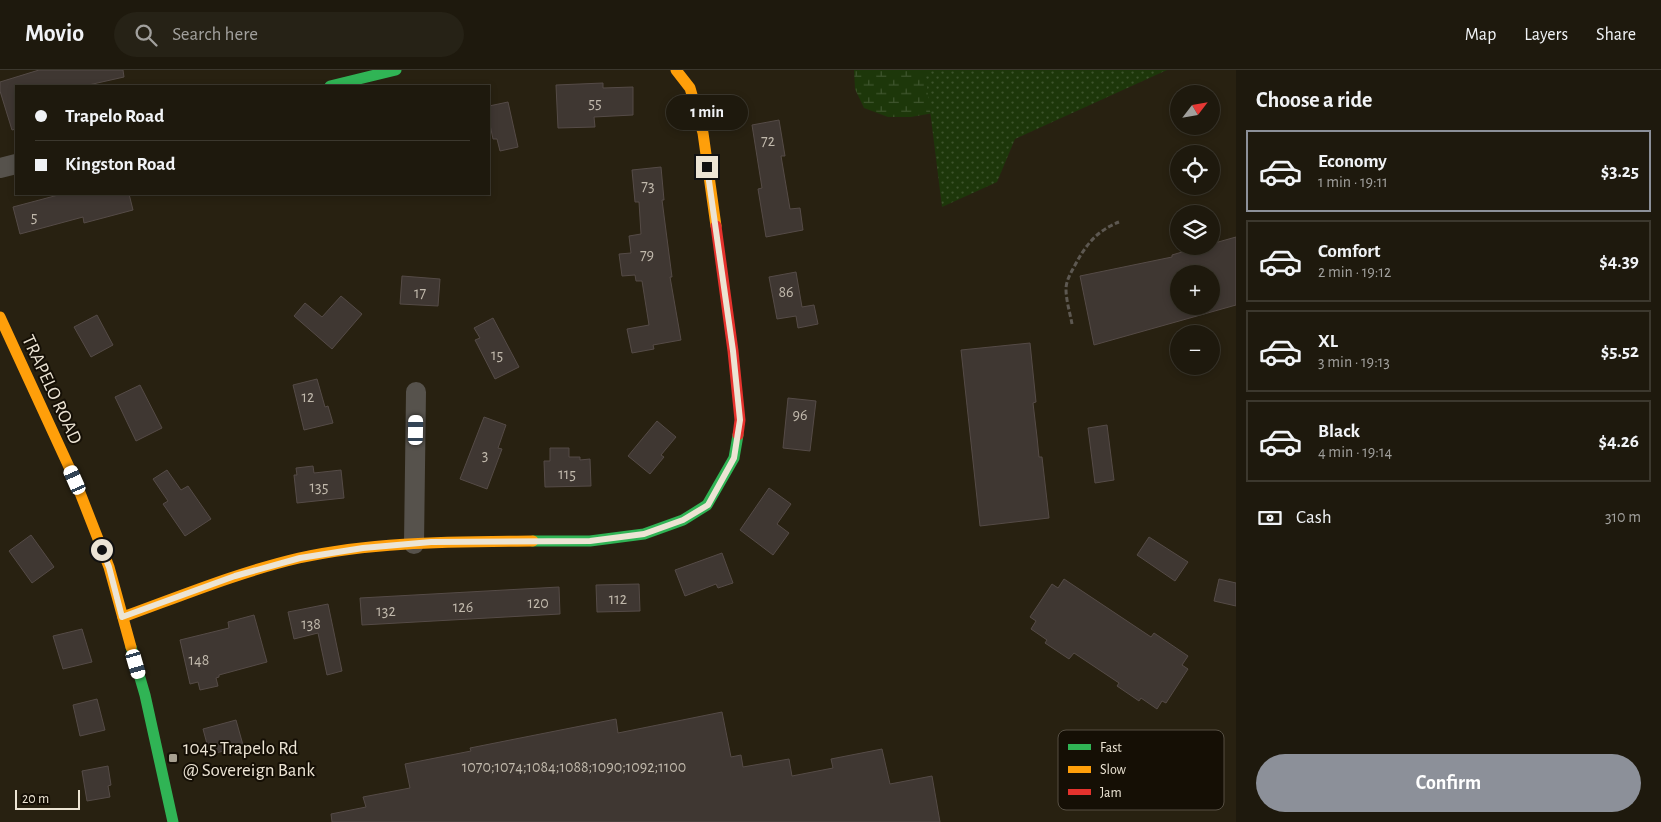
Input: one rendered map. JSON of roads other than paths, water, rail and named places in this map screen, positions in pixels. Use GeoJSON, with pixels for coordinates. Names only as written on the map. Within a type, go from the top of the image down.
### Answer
{"type":"FeatureCollection","features":[{"type":"Feature","properties":{"kind":"street"},"geometry":{"type":"LineString","coordinates":[[334,85],[396,70]]}},
{"type":"Feature","properties":{"kind":"street"},"geometry":{"type":"LineString","coordinates":[[122,617],[235,576],[300,558],[363,548],[431,542],[590,541],[644,534],[683,520],[708,505],[734,458],[740,420],[733,351],[703,133],[690,88],[676,70]]}},
{"type":"Feature","properties":{"kind":"street"},"geometry":{"type":"LineString","coordinates":[[0,168],[15,164]]}},
{"type":"Feature","properties":{"kind":"street","name":"TRAPELO ROAD"},"geometry":{"type":"LineString","coordinates":[[0,317],[75,480],[109,567],[145,695],[173,822]]}},
{"type":"Feature","properties":{"kind":"street"},"geometry":{"type":"LineString","coordinates":[[414,544],[416,392]]}},
{"type":"Feature","properties":{"kind":"place","name":"1045 Trapelo Rd @ Sovereign Bank"},"geometry":{"type":"Point","coordinates":[173,758]}}]}
